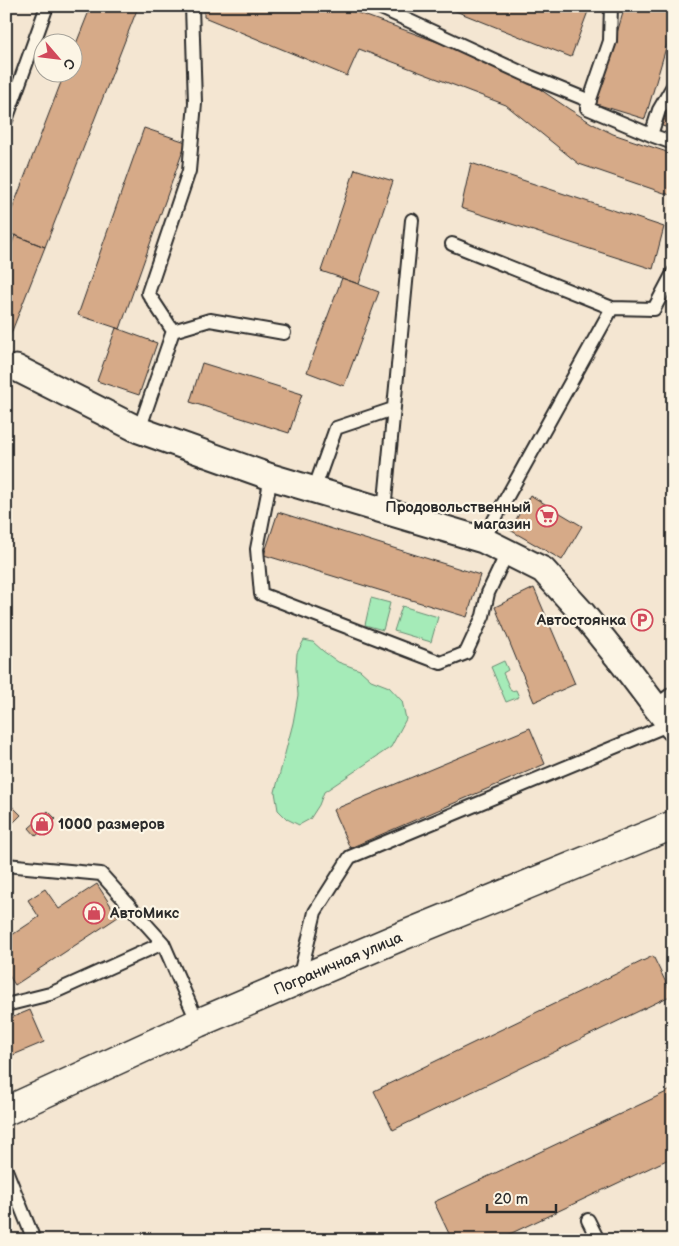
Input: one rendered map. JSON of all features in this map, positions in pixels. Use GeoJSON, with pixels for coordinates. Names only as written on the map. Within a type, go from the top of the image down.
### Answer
{"type":"FeatureCollection","features":[{"type":"Feature","properties":{"kind":"street"},"geometry":{"type":"LineString","coordinates":[[11,365],[139,430],[271,477],[483,540],[543,570],[667,713]]}},
{"type":"Feature","properties":{"kind":"street","name":"Пограничная улица"},"geometry":{"type":"LineString","coordinates":[[6,1111],[198,1023],[673,825]]}},
{"type":"Feature","properties":{"kind":"lane"},"geometry":{"type":"LineString","coordinates":[[6,120],[47,6]]}},
{"type":"Feature","properties":{"kind":"lane"},"geometry":{"type":"LineString","coordinates":[[174,331],[148,293],[189,171],[195,103],[192,6]]}},
{"type":"Feature","properties":{"kind":"lane"},"geometry":{"type":"LineString","coordinates":[[377,6],[523,73],[590,101]]}},
{"type":"Feature","properties":{"kind":"lane"},"geometry":{"type":"LineString","coordinates":[[611,6],[610,41],[587,108],[651,136],[673,143]]}},
{"type":"Feature","properties":{"kind":"lane"},"geometry":{"type":"LineString","coordinates":[[651,136],[659,110],[673,86]]}},
{"type":"Feature","properties":{"kind":"lane"},"geometry":{"type":"LineString","coordinates":[[384,511],[412,220]]}},
{"type":"Feature","properties":{"kind":"lane"},"geometry":{"type":"LineString","coordinates":[[452,244],[612,308],[654,309],[673,273]]}},
{"type":"Feature","properties":{"kind":"lane"},"geometry":{"type":"LineString","coordinates":[[483,540],[612,308]]}},
{"type":"Feature","properties":{"kind":"lane"},"geometry":{"type":"LineString","coordinates":[[174,331],[210,320],[284,333]]}},
{"type":"Feature","properties":{"kind":"lane"},"geometry":{"type":"LineString","coordinates":[[139,430],[174,331]]}},
{"type":"Feature","properties":{"kind":"lane"},"geometry":{"type":"LineString","coordinates":[[314,490],[336,428],[393,409]]}},
{"type":"Feature","properties":{"kind":"lane"},"geometry":{"type":"LineString","coordinates":[[271,477],[257,549],[262,594],[442,663],[466,654],[483,616],[488,593],[508,553]]}},
{"type":"Feature","properties":{"kind":"lane"},"geometry":{"type":"LineString","coordinates":[[299,980],[315,912],[350,857],[667,713]]}},
{"type":"Feature","properties":{"kind":"lane"},"geometry":{"type":"LineString","coordinates":[[6,865],[101,874],[163,943],[198,1023]]}},
{"type":"Feature","properties":{"kind":"lane"},"geometry":{"type":"LineString","coordinates":[[6,1005],[50,994],[163,943]]}},
{"type":"Feature","properties":{"kind":"lane"},"geometry":{"type":"LineString","coordinates":[[6,1170],[34,1240]]}},
{"type":"Feature","properties":{"kind":"lane"},"geometry":{"type":"LineString","coordinates":[[588,1220],[598,1240]]}},
{"type":"Feature","properties":{"kind":"green space"},"geometry":{"type":"Polygon","coordinates":[[[371,598],[390,603],[383,630],[365,625],[371,598]]]}},
{"type":"Feature","properties":{"kind":"green space"},"geometry":{"type":"Polygon","coordinates":[[[402,606],[438,617],[431,642],[394,631],[402,606]]]}},
{"type":"Feature","properties":{"kind":"green space"},"geometry":{"type":"Polygon","coordinates":[[[304,640],[313,642],[338,662],[360,670],[371,680],[389,687],[402,701],[406,719],[391,747],[324,792],[319,805],[310,819],[299,825],[287,819],[278,810],[275,792],[293,723],[298,695],[297,653],[304,640]]]}},
{"type":"Feature","properties":{"kind":"green space"},"geometry":{"type":"Polygon","coordinates":[[[504,661],[508,670],[503,673],[511,691],[516,690],[519,697],[506,702],[491,667],[504,661]]]}},
{"type":"Feature","properties":{"kind":"building"},"geometry":{"type":"Polygon","coordinates":[[[91,6],[138,7],[45,247],[6,232],[6,225],[61,82],[82,82],[81,32],[91,6]]]}},
{"type":"Feature","properties":{"kind":"building"},"geometry":{"type":"Polygon","coordinates":[[[204,6],[339,6],[462,51],[525,79],[593,124],[613,134],[673,154],[673,196],[579,164],[506,105],[359,49],[347,76],[204,17],[204,6]]]}},
{"type":"Feature","properties":{"kind":"building"},"geometry":{"type":"Polygon","coordinates":[[[443,6],[590,6],[571,57],[443,6]]]}},
{"type":"Feature","properties":{"kind":"building"},"geometry":{"type":"Polygon","coordinates":[[[625,6],[661,6],[673,10],[673,24],[645,119],[596,104],[625,6]]]}},
{"type":"Feature","properties":{"kind":"building"},"geometry":{"type":"Polygon","coordinates":[[[673,97],[673,129],[662,126],[673,97]]]}},
{"type":"Feature","properties":{"kind":"building"},"geometry":{"type":"Polygon","coordinates":[[[144,128],[186,142],[120,329],[78,315],[144,128]]]}},
{"type":"Feature","properties":{"kind":"building"},"geometry":{"type":"Polygon","coordinates":[[[471,163],[664,227],[653,269],[461,208],[471,163]]]}},
{"type":"Feature","properties":{"kind":"building"},"geometry":{"type":"Polygon","coordinates":[[[355,169],[393,181],[359,284],[321,271],[355,169]]]}},
{"type":"Feature","properties":{"kind":"building"},"geometry":{"type":"Polygon","coordinates":[[[15,235],[45,247],[10,336],[6,335],[6,259],[15,235]]]}},
{"type":"Feature","properties":{"kind":"building"},"geometry":{"type":"Polygon","coordinates":[[[342,278],[379,292],[344,386],[307,372],[342,278]]]}},
{"type":"Feature","properties":{"kind":"building"},"geometry":{"type":"Polygon","coordinates":[[[116,328],[157,343],[139,395],[97,381],[116,328]]]}},
{"type":"Feature","properties":{"kind":"building"},"geometry":{"type":"Polygon","coordinates":[[[202,363],[302,394],[289,433],[190,402],[202,363]]]}},
{"type":"Feature","properties":{"kind":"building"},"geometry":{"type":"Polygon","coordinates":[[[530,495],[582,526],[562,560],[510,530],[530,495]]]}},
{"type":"Feature","properties":{"kind":"building"},"geometry":{"type":"Polygon","coordinates":[[[278,512],[480,575],[467,617],[264,555],[278,512]]]}},
{"type":"Feature","properties":{"kind":"building"},"geometry":{"type":"Polygon","coordinates":[[[534,588],[575,684],[534,702],[495,607],[534,588]]]}},
{"type":"Feature","properties":{"kind":"building"},"geometry":{"type":"Polygon","coordinates":[[[530,728],[545,764],[350,848],[333,810],[530,728]]]}},
{"type":"Feature","properties":{"kind":"building"},"geometry":{"type":"Polygon","coordinates":[[[6,800],[21,815],[6,830],[6,800]]]}},
{"type":"Feature","properties":{"kind":"building","name":"1000 размеров"},"geometry":{"type":"Polygon","coordinates":[[[48,811],[56,819],[36,836],[29,828],[48,811]]]}},
{"type":"Feature","properties":{"kind":"building"},"geometry":{"type":"Polygon","coordinates":[[[97,884],[118,917],[15,985],[6,971],[6,939],[39,917],[28,900],[45,889],[59,909],[97,884]]]}},
{"type":"Feature","properties":{"kind":"building"},"geometry":{"type":"Polygon","coordinates":[[[653,956],[672,995],[393,1130],[374,1091],[653,956]]]}},
{"type":"Feature","properties":{"kind":"building"},"geometry":{"type":"Polygon","coordinates":[[[30,1010],[44,1042],[6,1058],[6,1020],[30,1010]]]}},
{"type":"Feature","properties":{"kind":"building"},"geometry":{"type":"Polygon","coordinates":[[[673,1089],[673,1157],[497,1240],[452,1240],[434,1202],[673,1089]]]}},
{"type":"Feature","properties":{"kind":"place","name":"Продовольственный магазин"},"geometry":{"type":"Point","coordinates":[547,516]}},
{"type":"Feature","properties":{"kind":"place","name":"Автостоянка"},"geometry":{"type":"Point","coordinates":[642,620]}},
{"type":"Feature","properties":{"kind":"place","name":"1000 размеров"},"geometry":{"type":"Point","coordinates":[42,824]}},
{"type":"Feature","properties":{"kind":"place","name":"АвтоМикс"},"geometry":{"type":"Point","coordinates":[94,913]}}]}
